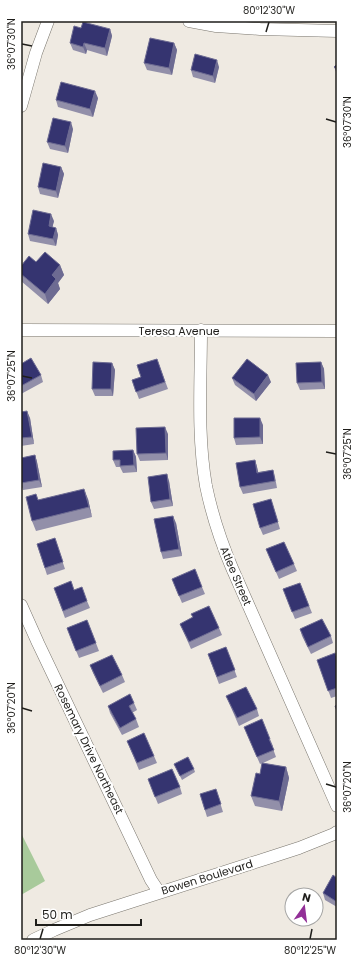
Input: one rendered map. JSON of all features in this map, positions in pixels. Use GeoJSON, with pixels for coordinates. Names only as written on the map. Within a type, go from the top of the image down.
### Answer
{"type":"FeatureCollection","features":[{"type":"Feature","properties":{"kind":"street"},"geometry":{"type":"LineString","coordinates":[[21,106],[36,53],[48,21]]}},
{"type":"Feature","properties":{"kind":"street"},"geometry":{"type":"LineString","coordinates":[[189,21],[216,26],[260,29],[337,31]]}},
{"type":"Feature","properties":{"kind":"street","name":"Teresa Avenue"},"geometry":{"type":"LineString","coordinates":[[21,330],[337,331]]}},
{"type":"Feature","properties":{"kind":"street","name":"Atlee Street"},"geometry":{"type":"LineString","coordinates":[[201,330],[201,434],[206,485],[215,521],[232,568],[337,806]]}},
{"type":"Feature","properties":{"kind":"street","name":"Rosemary Drive Northeast"},"geometry":{"type":"LineString","coordinates":[[21,605],[41,650],[158,892]]}},
{"type":"Feature","properties":{"kind":"street","name":"Bowen Boulevard"},"geometry":{"type":"LineString","coordinates":[[33,940],[90,915],[299,848],[337,832]]}},
{"type":"Feature","properties":{"kind":"green space"},"geometry":{"type":"Polygon","coordinates":[[[21,833],[45,881],[21,895],[21,833]]]}},
{"type":"Feature","properties":{"kind":"building"},"geometry":{"type":"Polygon","coordinates":[[[83,22],[110,29],[105,48],[84,43],[83,47],[70,43],[74,26],[81,28],[83,22]]]}},
{"type":"Feature","properties":{"kind":"building"},"geometry":{"type":"Polygon","coordinates":[[[150,38],[174,43],[169,68],[144,63],[150,38]]]}},
{"type":"Feature","properties":{"kind":"building"},"geometry":{"type":"Polygon","coordinates":[[[195,54],[217,60],[213,76],[191,70],[195,54]]]}},
{"type":"Feature","properties":{"kind":"building"},"geometry":{"type":"Polygon","coordinates":[[[61,82],[95,91],[90,109],[56,100],[61,82]]]}},
{"type":"Feature","properties":{"kind":"building"},"geometry":{"type":"Polygon","coordinates":[[[53,118],[71,122],[65,146],[47,142],[53,118]]]}},
{"type":"Feature","properties":{"kind":"building"},"geometry":{"type":"Polygon","coordinates":[[[43,163],[61,167],[56,191],[38,187],[43,163]]]}},
{"type":"Feature","properties":{"kind":"building"},"geometry":{"type":"Polygon","coordinates":[[[33,210],[51,214],[49,226],[56,228],[53,239],[28,234],[33,210]]]}},
{"type":"Feature","properties":{"kind":"building"},"geometry":{"type":"Polygon","coordinates":[[[45,252],[60,265],[52,275],[56,279],[45,294],[21,274],[21,266],[29,256],[36,262],[45,252]]]}},
{"type":"Feature","properties":{"kind":"building"},"geometry":{"type":"Polygon","coordinates":[[[31,358],[41,375],[21,386],[21,364],[31,358]]]}},
{"type":"Feature","properties":{"kind":"building"},"geometry":{"type":"Polygon","coordinates":[[[157,359],[165,382],[136,392],[132,380],[141,377],[137,365],[157,359]]]}},
{"type":"Feature","properties":{"kind":"building"},"geometry":{"type":"Polygon","coordinates":[[[247,359],[268,375],[254,394],[232,378],[247,359]]]}},
{"type":"Feature","properties":{"kind":"building"},"geometry":{"type":"Polygon","coordinates":[[[93,362],[112,363],[111,389],[92,389],[93,362]]]}},
{"type":"Feature","properties":{"kind":"building"},"geometry":{"type":"Polygon","coordinates":[[[321,362],[322,382],[297,383],[296,363],[321,362]]]}},
{"type":"Feature","properties":{"kind":"building"},"geometry":{"type":"Polygon","coordinates":[[[27,411],[32,437],[21,438],[21,412],[27,411]]]}},
{"type":"Feature","properties":{"kind":"building"},"geometry":{"type":"Polygon","coordinates":[[[234,418],[260,418],[260,437],[234,438],[234,418]]]}},
{"type":"Feature","properties":{"kind":"building"},"geometry":{"type":"Polygon","coordinates":[[[165,427],[166,453],[137,454],[136,428],[165,427]]]}},
{"type":"Feature","properties":{"kind":"building"},"geometry":{"type":"Polygon","coordinates":[[[133,450],[134,465],[120,466],[120,460],[113,460],[113,451],[133,450]]]}},
{"type":"Feature","properties":{"kind":"building"},"geometry":{"type":"Polygon","coordinates":[[[35,455],[39,480],[21,483],[21,458],[35,455]]]}},
{"type":"Feature","properties":{"kind":"building"},"geometry":{"type":"Polygon","coordinates":[[[255,460],[257,473],[273,470],[275,481],[240,487],[236,463],[255,460]]]}},
{"type":"Feature","properties":{"kind":"building"},"geometry":{"type":"Polygon","coordinates":[[[167,474],[170,499],[151,502],[148,477],[167,474]]]}},
{"type":"Feature","properties":{"kind":"building"},"geometry":{"type":"Polygon","coordinates":[[[84,489],[89,507],[32,521],[26,497],[36,494],[38,500],[84,489]]]}},
{"type":"Feature","properties":{"kind":"building"},"geometry":{"type":"Polygon","coordinates":[[[271,499],[278,522],[260,528],[253,504],[271,499]]]}},
{"type":"Feature","properties":{"kind":"building"},"geometry":{"type":"Polygon","coordinates":[[[173,516],[179,549],[161,552],[154,519],[173,516]]]}},
{"type":"Feature","properties":{"kind":"building"},"geometry":{"type":"Polygon","coordinates":[[[55,538],[63,562],[45,568],[37,544],[55,538]]]}},
{"type":"Feature","properties":{"kind":"building"},"geometry":{"type":"Polygon","coordinates":[[[284,542],[294,564],[276,572],[266,549],[284,542]]]}},
{"type":"Feature","properties":{"kind":"building"},"geometry":{"type":"Polygon","coordinates":[[[195,569],[202,587],[179,596],[172,579],[195,569]]]}},
{"type":"Feature","properties":{"kind":"building"},"geometry":{"type":"Polygon","coordinates":[[[71,581],[74,590],[82,587],[87,601],[63,611],[54,588],[71,581]]]}},
{"type":"Feature","properties":{"kind":"building"},"geometry":{"type":"Polygon","coordinates":[[[300,583],[309,606],[292,612],[283,589],[300,583]]]}},
{"type":"Feature","properties":{"kind":"building"},"geometry":{"type":"Polygon","coordinates":[[[209,606],[219,628],[189,642],[180,624],[193,617],[191,614],[209,606]]]}},
{"type":"Feature","properties":{"kind":"building"},"geometry":{"type":"Polygon","coordinates":[[[322,619],[331,636],[308,647],[300,629],[322,619]]]}},
{"type":"Feature","properties":{"kind":"building"},"geometry":{"type":"Polygon","coordinates":[[[87,620],[96,643],[76,651],[67,628],[87,620]]]}},
{"type":"Feature","properties":{"kind":"building"},"geometry":{"type":"Polygon","coordinates":[[[226,647],[235,670],[217,677],[208,654],[226,647]]]}},
{"type":"Feature","properties":{"kind":"building"},"geometry":{"type":"Polygon","coordinates":[[[335,653],[337,658],[337,688],[328,691],[317,660],[335,653]]]}},
{"type":"Feature","properties":{"kind":"building"},"geometry":{"type":"Polygon","coordinates":[[[112,655],[122,675],[100,686],[90,665],[112,655]]]}},
{"type":"Feature","properties":{"kind":"building"},"geometry":{"type":"Polygon","coordinates":[[[246,687],[257,709],[237,718],[226,696],[246,687]]]}},
{"type":"Feature","properties":{"kind":"building"},"geometry":{"type":"Polygon","coordinates":[[[130,694],[134,703],[129,706],[136,719],[120,728],[108,706],[130,694]]]}},
{"type":"Feature","properties":{"kind":"building"},"geometry":{"type":"Polygon","coordinates":[[[262,719],[274,750],[257,757],[244,727],[262,719]]]}},
{"type":"Feature","properties":{"kind":"building"},"geometry":{"type":"Polygon","coordinates":[[[144,733],[154,756],[137,763],[127,741],[144,733]]]}},
{"type":"Feature","properties":{"kind":"building"},"geometry":{"type":"Polygon","coordinates":[[[188,757],[194,769],[180,776],[174,764],[188,757]]]}},
{"type":"Feature","properties":{"kind":"building"},"geometry":{"type":"Polygon","coordinates":[[[262,763],[286,767],[279,801],[251,796],[256,773],[260,774],[262,763]]]}},
{"type":"Feature","properties":{"kind":"building"},"geometry":{"type":"Polygon","coordinates":[[[172,769],[180,787],[155,797],[148,779],[172,769]]]}},
{"type":"Feature","properties":{"kind":"building"},"geometry":{"type":"Polygon","coordinates":[[[216,789],[221,804],[205,810],[200,794],[216,789]]]}},
{"type":"Feature","properties":{"kind":"building"},"geometry":{"type":"Polygon","coordinates":[[[333,875],[337,878],[337,902],[324,894],[333,875]]]}}]}
